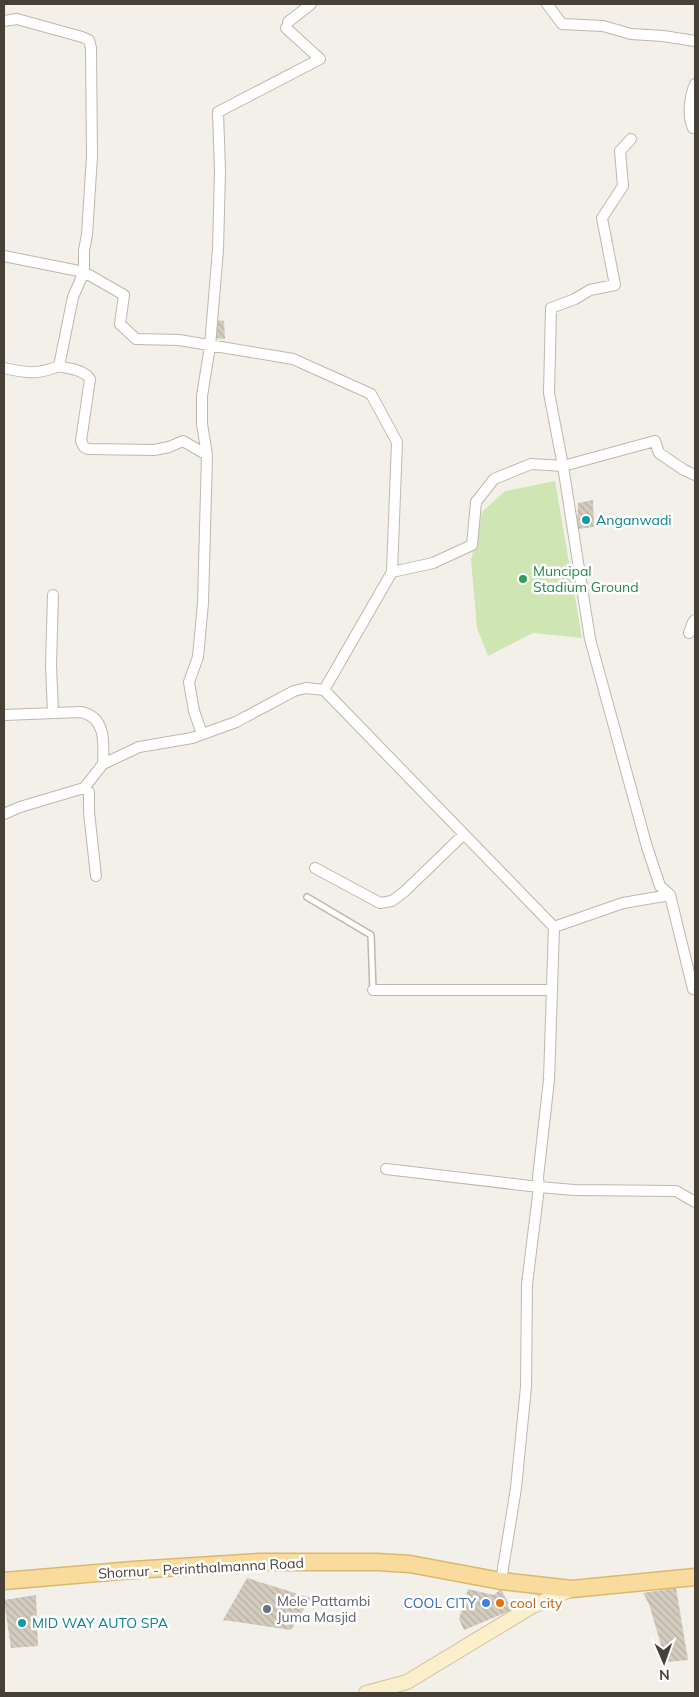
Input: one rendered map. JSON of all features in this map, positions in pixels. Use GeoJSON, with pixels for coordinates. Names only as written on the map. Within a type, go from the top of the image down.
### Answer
{"type":"FeatureCollection","features":[{"type":"Feature","properties":{"kind":"main road","name":"Shornur - Perinthalmanna Road"},"geometry":{"type":"LineString","coordinates":[[4,1581],[259,1562],[378,1562],[419,1566],[501,1581],[572,1589],[695,1577]]}},
{"type":"Feature","properties":{"kind":"main road"},"geometry":{"type":"LineString","coordinates":[[366,1693],[407,1682],[531,1607],[572,1589]]}},
{"type":"Feature","properties":{"kind":"street"},"geometry":{"type":"LineString","coordinates":[[202,734],[194,711],[189,682],[198,657],[200,640],[207,455],[202,424],[202,396],[210,346],[218,250],[220,171],[218,112],[320,60],[287,25],[311,4]]}},
{"type":"Feature","properties":{"kind":"street"},"geometry":{"type":"LineString","coordinates":[[547,4],[562,24],[603,26],[631,34],[695,41]]}},
{"type":"Feature","properties":{"kind":"street"},"geometry":{"type":"LineString","coordinates":[[4,21],[17,20],[82,37],[89,40],[91,48],[92,156],[88,235],[84,250],[84,272],[73,297],[59,366]]}},
{"type":"Feature","properties":{"kind":"street"},"geometry":{"type":"LineString","coordinates":[[695,84],[689,121],[693,128],[695,128]]}},
{"type":"Feature","properties":{"kind":"street"},"geometry":{"type":"LineString","coordinates":[[631,139],[620,150],[623,186],[602,218],[615,286],[590,290],[575,299],[551,308],[549,392],[564,466],[590,640],[650,855],[660,886],[670,895],[693,989],[695,989]]}},
{"type":"Feature","properties":{"kind":"street"},"geometry":{"type":"LineString","coordinates":[[4,256],[84,272],[124,295],[120,324],[136,339],[179,340],[293,359],[371,394],[396,442],[392,572],[324,690]]}},
{"type":"Feature","properties":{"kind":"street"},"geometry":{"type":"LineString","coordinates":[[4,368],[34,374],[59,366],[86,374],[90,379],[81,442],[84,447],[96,450],[154,450],[168,448],[183,442],[207,455]]}},
{"type":"Feature","properties":{"kind":"street"},"geometry":{"type":"LineString","coordinates":[[392,572],[433,564],[472,545],[476,502],[494,479],[531,464],[564,466],[655,441],[659,453],[695,475]]}},
{"type":"Feature","properties":{"kind":"street"},"geometry":{"type":"LineString","coordinates":[[53,595],[53,713]]}},
{"type":"Feature","properties":{"kind":"street"},"geometry":{"type":"LineString","coordinates":[[689,633],[695,620]]}},
{"type":"Feature","properties":{"kind":"street"},"geometry":{"type":"LineString","coordinates":[[4,814],[36,802],[84,788],[104,764],[139,747],[192,738],[236,722],[294,691],[306,688],[324,690],[554,927],[549,1080],[538,1177],[539,1188],[527,1284],[525,1397],[516,1488],[501,1581]]}},
{"type":"Feature","properties":{"kind":"street"},"geometry":{"type":"LineString","coordinates":[[4,715],[81,712],[90,714],[100,727],[104,745],[104,764]]}},
{"type":"Feature","properties":{"kind":"street"},"geometry":{"type":"LineString","coordinates":[[84,788],[89,792],[89,812],[96,876]]}},
{"type":"Feature","properties":{"kind":"street"},"geometry":{"type":"LineString","coordinates":[[314,868],[380,903],[392,901],[404,892],[464,834]]}},
{"type":"Feature","properties":{"kind":"street"},"geometry":{"type":"LineString","coordinates":[[554,927],[623,903],[670,895]]}},
{"type":"Feature","properties":{"kind":"street"},"geometry":{"type":"LineString","coordinates":[[373,990],[552,990]]}},
{"type":"Feature","properties":{"kind":"street"},"geometry":{"type":"LineString","coordinates":[[386,1169],[539,1188],[676,1190],[695,1202]]}},
{"type":"Feature","properties":{"kind":"lane"},"geometry":{"type":"LineString","coordinates":[[307,897],[371,935],[373,990]]}},
{"type":"Feature","properties":{"kind":"green space","name":"Muncipal Stadium Ground"},"geometry":{"type":"Polygon","coordinates":[[[555,481],[582,638],[533,633],[488,656],[477,628],[471,560],[482,512],[505,491],[555,481]]]}},
{"type":"Feature","properties":{"kind":"building"},"geometry":{"type":"Polygon","coordinates":[[[217,320],[224,321],[225,339],[214,338],[217,320]]]}},
{"type":"Feature","properties":{"kind":"building","name":"Anganwadi"},"geometry":{"type":"Polygon","coordinates":[[[593,500],[594,527],[577,529],[578,503],[593,500]]]}},
{"type":"Feature","properties":{"kind":"building","name":"Mele Pattambi Juma Masjid"},"geometry":{"type":"Polygon","coordinates":[[[247,1578],[311,1598],[291,1630],[223,1620],[247,1578]]]}},
{"type":"Feature","properties":{"kind":"building"},"geometry":{"type":"Polygon","coordinates":[[[676,1588],[688,1660],[666,1662],[649,1604],[643,1593],[676,1588]]]}},
{"type":"Feature","properties":{"kind":"building","name":"COOL CITY"},"geometry":{"type":"Polygon","coordinates":[[[468,1589],[494,1595],[501,1589],[512,1610],[464,1630],[459,1619],[468,1589]]]}},
{"type":"Feature","properties":{"kind":"building","name":"MID WAY AUTO SPA"},"geometry":{"type":"Polygon","coordinates":[[[36,1595],[38,1646],[11,1648],[4,1600],[36,1595]]]}},
{"type":"Feature","properties":{"kind":"place","name":"Anganwadi"},"geometry":{"type":"Point","coordinates":[586,520]}},
{"type":"Feature","properties":{"kind":"place","name":"Muncipal Stadium Ground"},"geometry":{"type":"Point","coordinates":[523,579]}},
{"type":"Feature","properties":{"kind":"place","name":"COOL CITY"},"geometry":{"type":"Point","coordinates":[486,1603]}},
{"type":"Feature","properties":{"kind":"place","name":"cool city"},"geometry":{"type":"Point","coordinates":[500,1603]}},
{"type":"Feature","properties":{"kind":"place","name":"Mele Pattambi Juma Masjid"},"geometry":{"type":"Point","coordinates":[267,1609]}},
{"type":"Feature","properties":{"kind":"place","name":"MID WAY AUTO SPA"},"geometry":{"type":"Point","coordinates":[22,1623]}}]}
